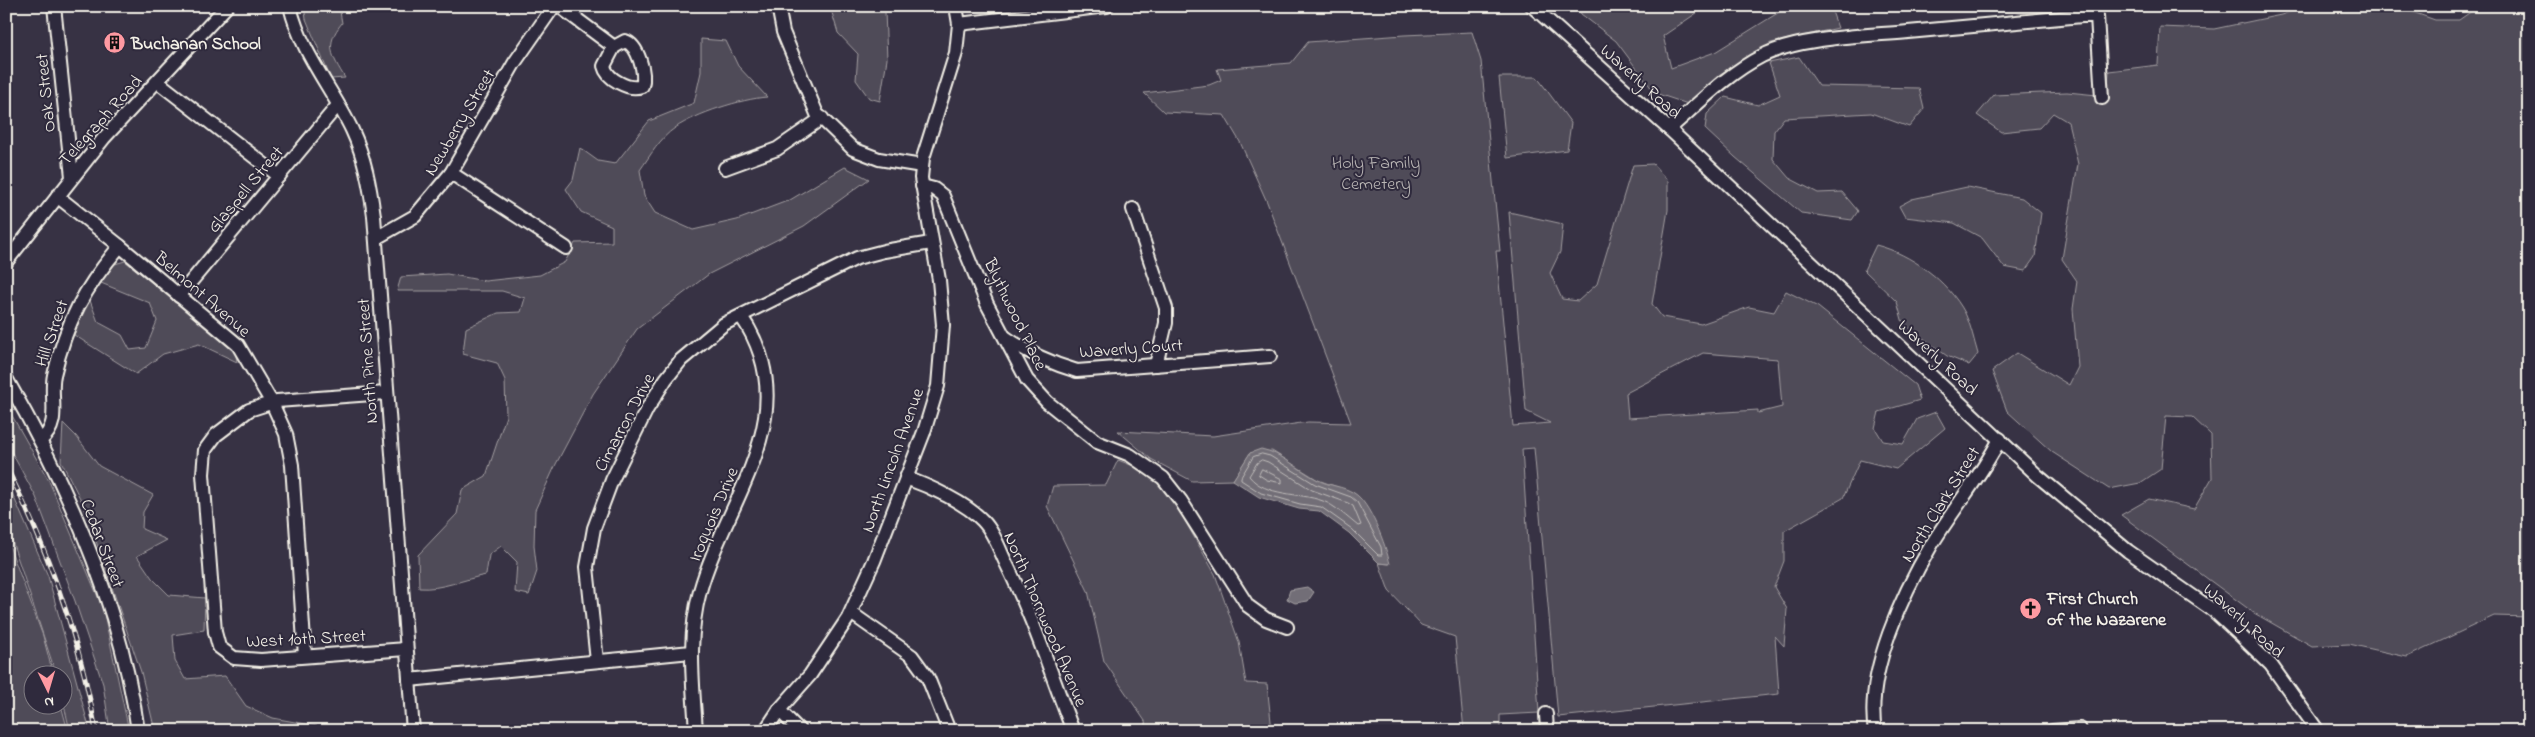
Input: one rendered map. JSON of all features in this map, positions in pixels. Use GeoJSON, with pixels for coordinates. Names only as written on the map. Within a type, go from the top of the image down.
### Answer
{"type":"FeatureCollection","features":[{"type":"Feature","properties":{"kind":"street","name":"Oak Street"},"geometry":{"type":"LineString","coordinates":[[54,6],[72,177]]}},
{"type":"Feature","properties":{"kind":"street","name":"Telegraph Road"},"geometry":{"type":"LineString","coordinates":[[6,262],[104,138],[227,6]]}},
{"type":"Feature","properties":{"kind":"street","name":"North Pine Street"},"geometry":{"type":"LineString","coordinates":[[290,6],[302,43],[352,129],[367,169],[376,238],[386,393],[413,731]]}},
{"type":"Feature","properties":{"kind":"street","name":"Newberry Street"},"geometry":{"type":"LineString","coordinates":[[376,238],[415,216],[451,173],[515,62],[554,6]]}},
{"type":"Feature","properties":{"kind":"street"},"geometry":{"type":"LineString","coordinates":[[559,6],[614,47]]}},
{"type":"Feature","properties":{"kind":"street"},"geometry":{"type":"LineString","coordinates":[[956,6],[959,24],[1107,6]]}},
{"type":"Feature","properties":{"kind":"street","name":"Waverly Road"},"geometry":{"type":"LineString","coordinates":[[1532,6],[1669,129],[2038,476],[2128,551],[2214,611],[2234,629],[2271,665],[2318,731]]}},
{"type":"Feature","properties":{"kind":"street"},"geometry":{"type":"LineString","coordinates":[[779,11],[783,32],[818,114],[853,149],[879,159],[922,166]]}},
{"type":"Feature","properties":{"kind":"street"},"geometry":{"type":"LineString","coordinates":[[1669,129],[1726,80],[1762,56],[1782,49],[1820,41],[1874,34],[2097,16],[2102,98]]}},
{"type":"Feature","properties":{"kind":"street","name":"North Lincoln Avenue"},"geometry":{"type":"LineString","coordinates":[[765,731],[779,710],[810,675],[850,613],[924,432],[938,386],[943,325],[939,280],[922,186],[922,166],[952,68],[959,24]]}},
{"type":"Feature","properties":{"kind":"street"},"geometry":{"type":"LineString","coordinates":[[158,82],[279,176]]}},
{"type":"Feature","properties":{"kind":"street","name":"Glaspell Street"},"geometry":{"type":"LineString","coordinates":[[179,296],[338,105]]}},
{"type":"Feature","properties":{"kind":"street"},"geometry":{"type":"LineString","coordinates":[[725,168],[777,149],[822,118]]}},
{"type":"Feature","properties":{"kind":"street"},"geometry":{"type":"LineString","coordinates":[[451,173],[566,248]]}},
{"type":"Feature","properties":{"kind":"street","name":"Blythwood Place"},"geometry":{"type":"LineString","coordinates":[[922,186],[934,190],[943,196],[987,304],[1027,380],[1046,402],[1097,442],[1130,455],[1163,478],[1181,501],[1248,606],[1266,619],[1288,627]]}},
{"type":"Feature","properties":{"kind":"street","name":"Belmont Avenue"},"geometry":{"type":"LineString","coordinates":[[57,196],[238,345],[272,403],[286,434],[292,465],[305,656]]}},
{"type":"Feature","properties":{"kind":"street"},"geometry":{"type":"LineString","coordinates":[[1133,209],[1166,308],[1166,323],[1156,365]]}},
{"type":"Feature","properties":{"kind":"street","name":"Cimarron Drive"},"geometry":{"type":"LineString","coordinates":[[597,661],[587,567],[594,528],[612,480],[647,410],[666,379],[681,360],[702,340],[724,324],[857,258],[931,243]]}},
{"type":"Feature","properties":{"kind":"street","name":"Hill Street"},"geometry":{"type":"LineString","coordinates":[[41,440],[47,435],[54,414],[53,380],[61,347],[87,287],[120,246]]}},
{"type":"Feature","properties":{"kind":"street","name":"Iroquois Drive"},"geometry":{"type":"LineString","coordinates":[[696,731],[691,652],[693,624],[701,590],[724,527],[758,454],[765,427],[766,400],[759,352],[750,329],[741,316]]}},
{"type":"Feature","properties":{"kind":"street","name":"Waverly Court"},"geometry":{"type":"LineString","coordinates":[[1003,336],[1035,356],[1077,371],[1270,356]]}},
{"type":"Feature","properties":{"kind":"street","name":"Cedar Street"},"geometry":{"type":"LineString","coordinates":[[6,378],[41,440],[77,520],[104,595],[119,644],[138,731]]}},
{"type":"Feature","properties":{"kind":"street","name":"West 10th Street"},"geometry":{"type":"LineString","coordinates":[[386,393],[272,403],[249,410],[231,421],[216,434],[205,450],[203,474],[215,632],[219,647],[226,654],[234,658],[261,660],[406,649]]}},
{"type":"Feature","properties":{"kind":"street","name":"North Clark Street"},"geometry":{"type":"LineString","coordinates":[[1875,731],[1873,712],[1878,674],[1884,648],[1905,598],[1932,544],[1987,465],[2000,439]]}},
{"type":"Feature","properties":{"kind":"street","name":"North Thornwood Avenue"},"geometry":{"type":"LineString","coordinates":[[906,478],[924,484],[970,511],[983,521],[988,528],[1013,577],[1073,731]]}},
{"type":"Feature","properties":{"kind":"street"},"geometry":{"type":"LineString","coordinates":[[850,613],[912,656],[928,678],[949,731]]}},
{"type":"Feature","properties":{"kind":"street"},"geometry":{"type":"LineString","coordinates":[[409,680],[691,652]]}},
{"type":"Feature","properties":{"kind":"street"},"geometry":{"type":"LineString","coordinates":[[779,710],[800,731]]}},
{"type":"Feature","properties":{"kind":"street"},"geometry":{"type":"LineString","coordinates":[[1546,714],[1548,731]]}},
{"type":"Feature","properties":{"kind":"street"},"geometry":{"type":"LineString","coordinates":[[2052,731],[2080,729]]}},
{"type":"Feature","properties":{"kind":"green space"},"geometry":{"type":"Polygon","coordinates":[[[304,6],[339,6],[342,23],[333,38],[332,50],[345,78],[331,79],[306,19],[304,6]]]}},
{"type":"Feature","properties":{"kind":"green space"},"geometry":{"type":"Polygon","coordinates":[[[830,6],[882,6],[885,12],[887,59],[880,101],[869,98],[856,80],[858,54],[838,33],[830,6]]]}},
{"type":"Feature","properties":{"kind":"green space"},"geometry":{"type":"Polygon","coordinates":[[[1578,6],[1707,6],[1663,36],[1671,68],[1715,52],[1781,11],[1830,6],[1838,28],[1771,43],[1720,74],[1688,104],[1655,93],[1616,41],[1581,14],[1578,6]]]}},
{"type":"Feature","properties":{"kind":"green space"},"geometry":{"type":"Polygon","coordinates":[[[2307,6],[2396,6],[2435,20],[2459,20],[2479,6],[2521,6],[2529,11],[2529,617],[2494,616],[2407,657],[2349,644],[2312,646],[2254,613],[2121,515],[2149,499],[2194,509],[2212,478],[2211,435],[2192,417],[2166,416],[2161,469],[2140,483],[2109,489],[2052,452],[2007,411],[1992,371],[2017,353],[2069,385],[2078,367],[2073,309],[2077,281],[2062,259],[2078,164],[2068,122],[2053,113],[2039,128],[2001,132],[1977,115],[1994,95],[2067,92],[2107,96],[2109,71],[2158,65],[2160,27],[2214,29],[2281,15],[2307,6]]]}},
{"type":"Feature","properties":{"kind":"green space","name":"Holy Family Cemetery"},"geometry":{"type":"Polygon","coordinates":[[[1472,32],[1481,61],[1500,251],[1496,251],[1513,426],[1550,423],[1526,411],[1509,212],[1563,224],[1560,252],[1550,273],[1562,299],[1578,301],[1597,284],[1633,165],[1653,164],[1668,181],[1668,210],[1652,304],[1662,317],[1701,324],[1749,307],[1774,312],[1786,291],[1818,307],[1915,385],[1920,400],[1879,412],[1875,428],[1883,441],[1903,444],[1917,419],[1936,412],[1945,428],[1896,469],[1860,460],[1843,498],[1784,531],[1784,561],[1774,587],[1787,609],[1784,646],[1775,636],[1779,694],[1558,717],[1534,448],[1522,449],[1539,713],[1500,715],[1500,731],[1464,731],[1455,637],[1421,625],[1389,591],[1379,563],[1389,564],[1354,493],[1318,480],[1272,451],[1250,453],[1233,480],[1192,481],[1151,459],[1118,431],[1213,436],[1308,422],[1351,423],[1267,202],[1240,142],[1224,115],[1164,112],[1144,93],[1209,85],[1221,80],[1217,69],[1291,63],[1308,42],[1472,32]],[[1703,353],[1626,393],[1628,418],[1758,410],[1758,413],[1782,407],[1778,359],[1703,353]]]}},
{"type":"Feature","properties":{"kind":"green space"},"geometry":{"type":"Polygon","coordinates":[[[701,39],[726,41],[738,66],[767,97],[756,98],[707,112],[684,122],[665,137],[640,170],[644,196],[655,213],[693,230],[737,220],[790,200],[845,167],[869,179],[804,226],[709,274],[637,329],[593,394],[556,464],[535,510],[534,546],[537,571],[529,595],[515,592],[517,562],[501,546],[489,555],[486,575],[444,586],[419,588],[418,555],[457,514],[462,490],[486,476],[506,416],[505,380],[497,363],[463,354],[466,328],[498,313],[521,312],[525,298],[502,291],[397,291],[401,277],[447,274],[485,281],[540,275],[565,262],[575,243],[612,242],[612,226],[581,212],[566,189],[573,180],[580,148],[598,161],[615,164],[649,121],[694,103],[701,72],[701,39]]]}},
{"type":"Feature","properties":{"kind":"green space"},"geometry":{"type":"Polygon","coordinates":[[[1799,57],[1819,86],[1919,88],[1924,109],[1909,127],[1871,113],[1784,118],[1774,131],[1773,159],[1789,178],[1818,193],[1842,192],[1858,211],[1852,220],[1801,213],[1705,129],[1707,114],[1725,97],[1758,105],[1780,95],[1769,63],[1799,57]]]}},
{"type":"Feature","properties":{"kind":"green space"},"geometry":{"type":"Polygon","coordinates":[[[1499,77],[1537,77],[1571,123],[1567,150],[1507,158],[1499,77]]]}},
{"type":"Feature","properties":{"kind":"green space"},"geometry":{"type":"Polygon","coordinates":[[[1967,187],[2022,198],[2041,213],[2035,257],[2025,271],[2004,267],[1982,238],[1954,223],[1905,217],[1899,206],[1912,199],[1967,187]]]}},
{"type":"Feature","properties":{"kind":"green space"},"geometry":{"type":"Polygon","coordinates":[[[1876,245],[1902,255],[1927,270],[1958,301],[1971,328],[1978,354],[1969,365],[1947,356],[1903,323],[1897,302],[1864,270],[1876,245]]]}},
{"type":"Feature","properties":{"kind":"green space"},"geometry":{"type":"Polygon","coordinates":[[[125,261],[235,350],[237,362],[199,344],[163,354],[136,374],[74,335],[88,295],[98,322],[122,335],[130,350],[146,348],[157,321],[150,303],[101,283],[108,266],[125,261]]]}},
{"type":"Feature","properties":{"kind":"green space"},"geometry":{"type":"Polygon","coordinates":[[[6,405],[49,481],[103,609],[129,731],[110,731],[103,684],[75,601],[36,497],[6,442],[6,405]]]}},
{"type":"Feature","properties":{"kind":"green space"},"geometry":{"type":"Polygon","coordinates":[[[63,423],[76,436],[99,466],[153,495],[143,512],[142,529],[167,540],[137,556],[152,578],[169,595],[205,598],[204,630],[173,635],[175,661],[185,679],[225,676],[246,706],[273,718],[317,726],[316,731],[155,731],[141,672],[84,506],[61,461],[63,423]]]}},
{"type":"Feature","properties":{"kind":"green space"},"geometry":{"type":"Polygon","coordinates":[[[1118,460],[1149,472],[1172,498],[1215,574],[1239,642],[1246,683],[1267,684],[1272,731],[1147,731],[1145,721],[1104,661],[1088,591],[1047,506],[1053,486],[1106,485],[1118,460]]]}},
{"type":"Feature","properties":{"kind":"green space"},"geometry":{"type":"Polygon","coordinates":[[[6,479],[48,576],[72,664],[53,664],[6,523],[6,479]]]}},
{"type":"Feature","properties":{"kind":"green space"},"geometry":{"type":"Polygon","coordinates":[[[6,537],[43,636],[50,664],[22,664],[22,714],[63,714],[68,731],[6,731],[6,537]]]}},
{"type":"Feature","properties":{"kind":"green space"},"geometry":{"type":"Polygon","coordinates":[[[72,665],[90,731],[70,731],[66,714],[72,714],[72,665]]]}},
{"type":"Feature","properties":{"kind":"water"},"geometry":{"type":"Polygon","coordinates":[[[1261,449],[1276,454],[1318,480],[1341,487],[1360,498],[1366,505],[1376,525],[1390,564],[1379,563],[1349,533],[1319,511],[1299,509],[1259,497],[1233,480],[1250,453],[1261,449]]]}},
{"type":"Feature","properties":{"kind":"water"},"geometry":{"type":"Polygon","coordinates":[[[1307,587],[1314,592],[1308,601],[1295,603],[1287,599],[1290,590],[1307,587]]]}},
{"type":"Feature","properties":{"kind":"railway"},"geometry":{"type":"LineString","coordinates":[[6,466],[36,530],[61,595],[81,662],[96,731]]}},
{"type":"Feature","properties":{"kind":"place","name":"Buchanan School"},"geometry":{"type":"Point","coordinates":[115,43]}},
{"type":"Feature","properties":{"kind":"place","name":"First Church of the Nazarene"},"geometry":{"type":"Point","coordinates":[2031,608]}}]}
